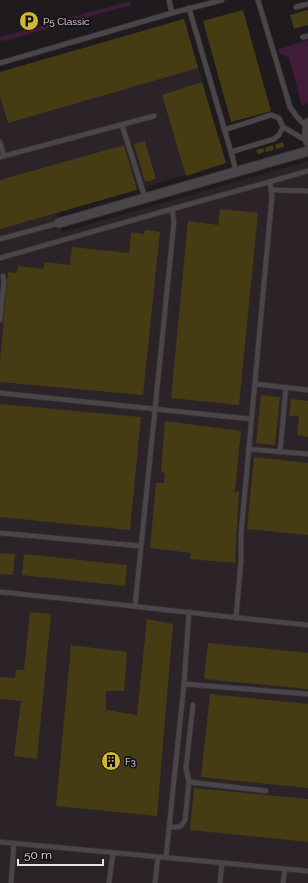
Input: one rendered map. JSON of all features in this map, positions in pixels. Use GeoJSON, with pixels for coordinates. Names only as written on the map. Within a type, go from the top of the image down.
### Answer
{"type":"FeatureCollection","features":[{"type":"Feature","properties":{"kind":"street"},"geometry":{"type":"LineString","coordinates":[[307,125],[308,141]]}},
{"type":"Feature","properties":{"kind":"street"},"geometry":{"type":"LineString","coordinates":[[59,223],[308,151]]}},
{"type":"Feature","properties":{"kind":"lane"},"geometry":{"type":"LineString","coordinates":[[169,0],[172,13]]}},
{"type":"Feature","properties":{"kind":"lane"},"geometry":{"type":"LineString","coordinates":[[0,63],[189,8],[222,0]]}},
{"type":"Feature","properties":{"kind":"lane"},"geometry":{"type":"LineString","coordinates":[[258,0],[290,107],[297,117],[307,125]]}},
{"type":"Feature","properties":{"kind":"lane"},"geometry":{"type":"LineString","coordinates":[[296,7],[308,4]]}},
{"type":"Feature","properties":{"kind":"lane"},"geometry":{"type":"LineString","coordinates":[[189,8],[236,172]]}},
{"type":"Feature","properties":{"kind":"lane"},"geometry":{"type":"LineString","coordinates":[[303,37],[308,36]]}},
{"type":"Feature","properties":{"kind":"lane"},"geometry":{"type":"LineString","coordinates":[[224,130],[271,115],[278,118],[283,127],[308,141]]}},
{"type":"Feature","properties":{"kind":"lane"},"geometry":{"type":"LineString","coordinates":[[0,142],[2,156],[154,116]]}},
{"type":"Feature","properties":{"kind":"lane"},"geometry":{"type":"LineString","coordinates":[[122,124],[145,198]]}},
{"type":"Feature","properties":{"kind":"lane"},"geometry":{"type":"LineString","coordinates":[[231,152],[274,139],[279,135],[283,127]]}},
{"type":"Feature","properties":{"kind":"lane"},"geometry":{"type":"LineString","coordinates":[[0,258],[308,171]]}},
{"type":"Feature","properties":{"kind":"lane"},"geometry":{"type":"LineString","coordinates":[[236,618],[242,561],[240,534],[272,190],[270,182]]}},
{"type":"Feature","properties":{"kind":"lane"},"geometry":{"type":"LineString","coordinates":[[272,190],[308,191]]}},
{"type":"Feature","properties":{"kind":"lane"},"geometry":{"type":"LineString","coordinates":[[135,606],[174,222],[172,209]]}},
{"type":"Feature","properties":{"kind":"lane"},"geometry":{"type":"LineString","coordinates":[[0,240],[59,223]]}},
{"type":"Feature","properties":{"kind":"lane"},"geometry":{"type":"LineString","coordinates":[[0,320],[4,281],[2,276]]}},
{"type":"Feature","properties":{"kind":"lane"},"geometry":{"type":"LineString","coordinates":[[255,384],[308,390]]}},
{"type":"Feature","properties":{"kind":"lane"},"geometry":{"type":"LineString","coordinates":[[280,452],[286,387]]}},
{"type":"Feature","properties":{"kind":"lane"},"geometry":{"type":"LineString","coordinates":[[0,393],[251,419]]}},
{"type":"Feature","properties":{"kind":"lane"},"geometry":{"type":"LineString","coordinates":[[248,449],[308,454]]}},
{"type":"Feature","properties":{"kind":"lane"},"geometry":{"type":"LineString","coordinates":[[0,533],[141,546]]}},
{"type":"Feature","properties":{"kind":"lane"},"geometry":{"type":"LineString","coordinates":[[0,592],[308,625]]}},
{"type":"Feature","properties":{"kind":"lane"},"geometry":{"type":"LineString","coordinates":[[166,858],[184,684],[189,612]]}},
{"type":"Feature","properties":{"kind":"lane"},"geometry":{"type":"LineString","coordinates":[[184,684],[308,694]]}},
{"type":"Feature","properties":{"kind":"lane"},"geometry":{"type":"LineString","coordinates":[[169,826],[178,827],[183,823],[189,782],[186,768],[194,705]]}},
{"type":"Feature","properties":{"kind":"lane"},"geometry":{"type":"LineString","coordinates":[[189,782],[266,791]]}},
{"type":"Feature","properties":{"kind":"lane"},"geometry":{"type":"LineString","coordinates":[[0,842],[308,871]]}},
{"type":"Feature","properties":{"kind":"lane"},"geometry":{"type":"LineString","coordinates":[[11,883],[14,844]]}},
{"type":"Feature","properties":{"kind":"lane"},"geometry":{"type":"LineString","coordinates":[[109,883],[112,853]]}},
{"type":"Feature","properties":{"kind":"lane"},"geometry":{"type":"LineString","coordinates":[[155,883],[158,857]]}},
{"type":"Feature","properties":{"kind":"lane"},"geometry":{"type":"LineString","coordinates":[[220,883],[222,863]]}},
{"type":"Feature","properties":{"kind":"lane"},"geometry":{"type":"LineString","coordinates":[[283,883],[285,868]]}},
{"type":"Feature","properties":{"kind":"shaded area"},"geometry":{"type":"Polygon","coordinates":[[[130,1],[131,5],[1,42],[0,37],[130,1]]]}},
{"type":"Feature","properties":{"kind":"shaded area"},"geometry":{"type":"Polygon","coordinates":[[[184,19],[226,163],[57,213],[62,232],[308,161],[308,883],[0,883],[0,72],[184,19]]]}},
{"type":"Feature","properties":{"kind":"shaded area"},"geometry":{"type":"Polygon","coordinates":[[[308,40],[308,103],[302,106],[289,58],[280,54],[278,49],[308,40]]]}},
{"type":"Feature","properties":{"kind":"building"},"geometry":{"type":"Polygon","coordinates":[[[243,10],[271,111],[231,122],[203,21],[243,10]]]}},
{"type":"Feature","properties":{"kind":"building"},"geometry":{"type":"Polygon","coordinates":[[[308,10],[308,25],[294,29],[290,15],[308,10]]]}},
{"type":"Feature","properties":{"kind":"building"},"geometry":{"type":"Polygon","coordinates":[[[184,19],[198,68],[8,123],[0,96],[0,72],[184,19]]]}},
{"type":"Feature","properties":{"kind":"building"},"geometry":{"type":"Polygon","coordinates":[[[202,82],[226,163],[186,176],[162,95],[202,82]]]}},
{"type":"Feature","properties":{"kind":"building"},"geometry":{"type":"Polygon","coordinates":[[[145,141],[156,179],[145,182],[134,144],[145,141]]]}},
{"type":"Feature","properties":{"kind":"building"},"geometry":{"type":"Polygon","coordinates":[[[283,142],[284,147],[276,149],[275,145],[283,142]]]}},
{"type":"Feature","properties":{"kind":"building"},"geometry":{"type":"Polygon","coordinates":[[[124,145],[137,190],[0,229],[0,180],[124,145]]]}},
{"type":"Feature","properties":{"kind":"building"},"geometry":{"type":"Polygon","coordinates":[[[273,145],[274,150],[266,152],[265,148],[273,145]]]}},
{"type":"Feature","properties":{"kind":"building"},"geometry":{"type":"Polygon","coordinates":[[[263,148],[265,152],[258,154],[256,150],[263,148]]]}},
{"type":"Feature","properties":{"kind":"building"},"geometry":{"type":"Polygon","coordinates":[[[220,209],[258,213],[239,405],[171,398],[188,221],[218,225],[220,209]]]}},
{"type":"Feature","properties":{"kind":"building"},"geometry":{"type":"Polygon","coordinates":[[[145,230],[160,232],[143,395],[0,382],[0,361],[8,272],[17,273],[18,266],[43,269],[45,262],[70,265],[72,247],[129,253],[131,232],[144,234],[145,230]]]}},
{"type":"Feature","properties":{"kind":"building"},"geometry":{"type":"Polygon","coordinates":[[[261,395],[280,397],[275,445],[256,443],[261,395]]]}},
{"type":"Feature","properties":{"kind":"building"},"geometry":{"type":"Polygon","coordinates":[[[291,399],[308,401],[308,437],[297,435],[299,416],[289,416],[291,399]]]}},
{"type":"Feature","properties":{"kind":"building"},"geometry":{"type":"Polygon","coordinates":[[[0,404],[141,417],[130,530],[0,517],[0,404]]]}},
{"type":"Feature","properties":{"kind":"building"},"geometry":{"type":"Polygon","coordinates":[[[165,421],[241,431],[235,490],[230,491],[239,492],[235,563],[190,559],[191,553],[150,548],[156,483],[164,483],[165,473],[161,472],[165,421]]]}},
{"type":"Feature","properties":{"kind":"building"},"geometry":{"type":"Polygon","coordinates":[[[254,457],[308,463],[308,535],[247,529],[254,457]]]}},
{"type":"Feature","properties":{"kind":"building"},"geometry":{"type":"Polygon","coordinates":[[[0,553],[15,554],[13,575],[0,574],[0,553]]]}},
{"type":"Feature","properties":{"kind":"building"},"geometry":{"type":"Polygon","coordinates":[[[24,554],[127,565],[125,586],[22,575],[24,554]]]}},
{"type":"Feature","properties":{"kind":"building"},"geometry":{"type":"Polygon","coordinates":[[[30,612],[51,614],[37,759],[14,756],[21,701],[0,699],[0,677],[15,678],[16,670],[24,670],[30,612]]]}},
{"type":"Feature","properties":{"kind":"building","name":"F3"},"geometry":{"type":"Polygon","coordinates":[[[147,619],[173,624],[157,816],[56,806],[71,645],[127,652],[124,691],[106,691],[106,710],[137,715],[147,619]]]}},
{"type":"Feature","properties":{"kind":"building"},"geometry":{"type":"Polygon","coordinates":[[[208,643],[308,653],[308,689],[204,679],[208,643]]]}},
{"type":"Feature","properties":{"kind":"building"},"geometry":{"type":"Polygon","coordinates":[[[210,694],[308,704],[308,788],[201,777],[210,694]]]}},
{"type":"Feature","properties":{"kind":"building"},"geometry":{"type":"Polygon","coordinates":[[[194,788],[308,799],[308,842],[190,830],[194,788]]]}},
{"type":"Feature","properties":{"kind":"place","name":"P5 Classic"},"geometry":{"type":"Point","coordinates":[29,21]}},
{"type":"Feature","properties":{"kind":"place","name":"F3"},"geometry":{"type":"Point","coordinates":[111,761]}}]}
